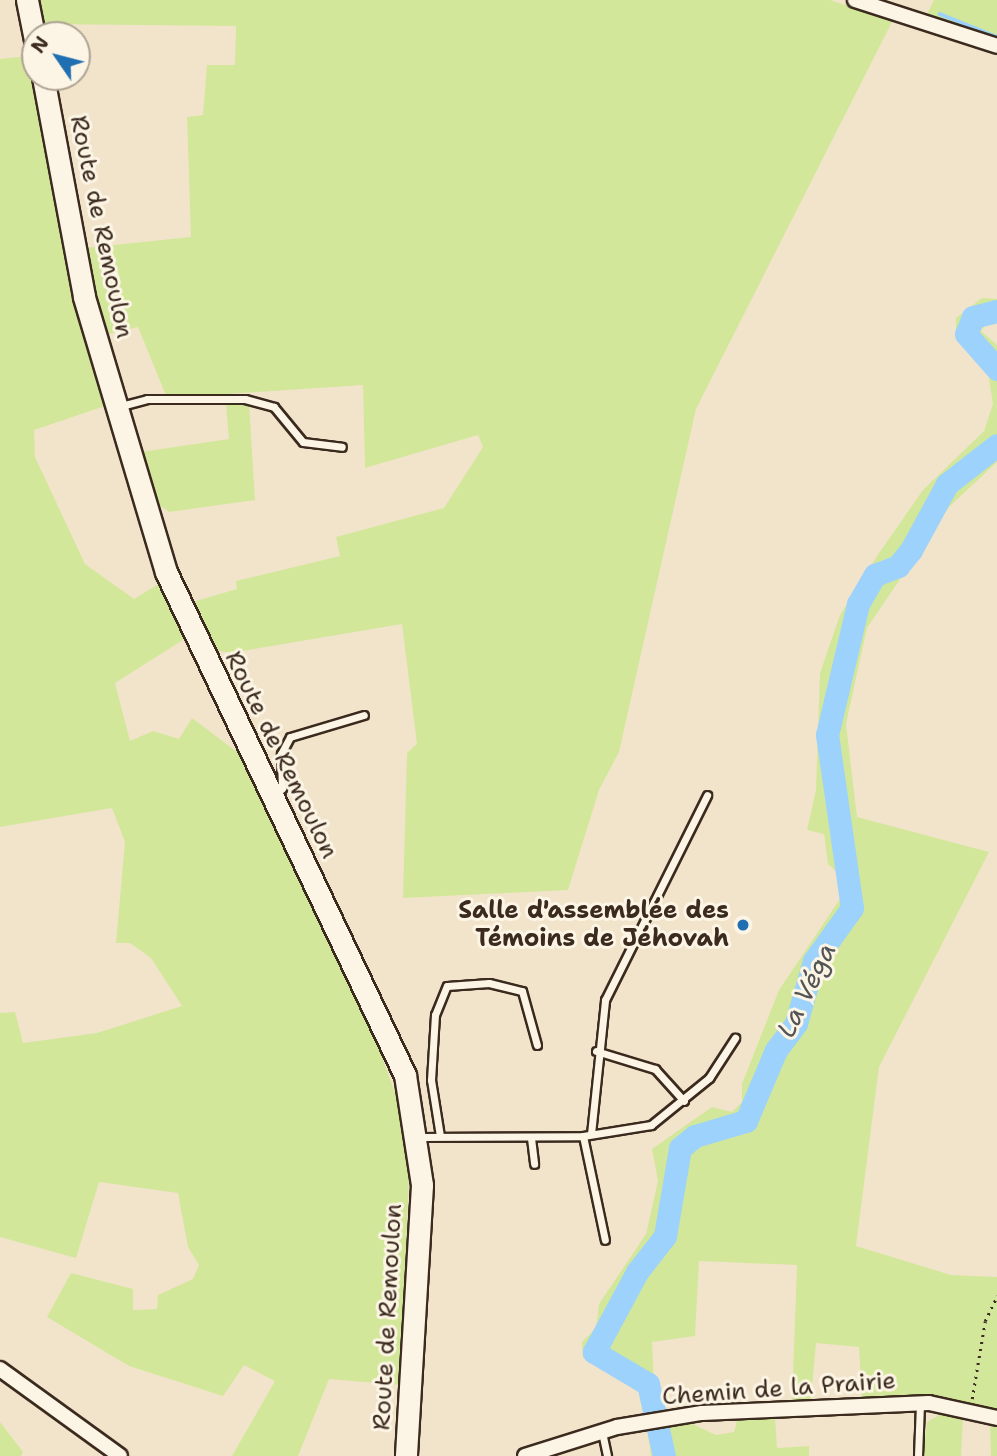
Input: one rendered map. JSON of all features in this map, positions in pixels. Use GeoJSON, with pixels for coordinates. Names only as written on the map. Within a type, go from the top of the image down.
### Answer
{"type":"FeatureCollection","features":[{"type":"Feature","properties":{"kind":"main road"},"geometry":{"type":"LineString","coordinates":[[27,0],[31,21]]}},
{"type":"Feature","properties":{"kind":"main road","name":"Route de Remoulon"},"geometry":{"type":"LineString","coordinates":[[46,91],[85,297],[120,407],[166,572],[272,799],[392,1041],[430,1137],[422,1185],[406,1456]]}},
{"type":"Feature","properties":{"kind":"street"},"geometry":{"type":"LineString","coordinates":[[855,0],[997,46]]}},
{"type":"Feature","properties":{"kind":"street"},"geometry":{"type":"LineString","coordinates":[[0,1369],[120,1456]]}},
{"type":"Feature","properties":{"kind":"street","name":"Chemin de la Prairie"},"geometry":{"type":"LineString","coordinates":[[525,1456],[602,1432],[665,1418],[919,1403],[970,1409],[997,1418]]}},
{"type":"Feature","properties":{"kind":"lane"},"geometry":{"type":"LineString","coordinates":[[120,407],[147,399],[245,399],[274,407],[303,442],[342,447]]}},
{"type":"Feature","properties":{"kind":"lane"},"geometry":{"type":"LineString","coordinates":[[272,799],[282,788],[281,754],[290,737],[364,715]]}},
{"type":"Feature","properties":{"kind":"lane"},"geometry":{"type":"LineString","coordinates":[[605,1240],[587,1135],[596,1051],[613,982],[708,795]]}},
{"type":"Feature","properties":{"kind":"lane"},"geometry":{"type":"LineString","coordinates":[[537,1045],[522,991],[489,983],[447,986],[435,1015],[430,1080],[430,1137],[531,1138],[587,1135],[651,1125],[684,1101],[718,1068],[735,1038]]}},
{"type":"Feature","properties":{"kind":"lane"},"geometry":{"type":"LineString","coordinates":[[596,1051],[655,1069],[684,1101]]}},
{"type":"Feature","properties":{"kind":"lane"},"geometry":{"type":"LineString","coordinates":[[531,1138],[534,1164]]}},
{"type":"Feature","properties":{"kind":"lane"},"geometry":{"type":"LineString","coordinates":[[918,1456],[919,1403]]}},
{"type":"Feature","properties":{"kind":"lane"},"geometry":{"type":"LineString","coordinates":[[602,1432],[607,1456]]}},
{"type":"Feature","properties":{"kind":"path"},"geometry":{"type":"LineString","coordinates":[[970,1409],[985,1321],[997,1296]]}},
{"type":"Feature","properties":{"kind":"green space"},"geometry":{"type":"Polygon","coordinates":[[[36,0],[830,0],[893,20],[696,409],[619,752],[599,790],[568,890],[403,898],[407,753],[417,744],[402,624],[231,653],[210,649],[189,603],[237,589],[236,581],[340,556],[336,537],[444,508],[483,447],[478,435],[365,468],[363,385],[167,398],[138,327],[104,335],[84,248],[191,237],[187,117],[203,115],[207,65],[235,65],[236,26],[91,25],[91,21],[40,21],[36,0]]]}},
{"type":"Feature","properties":{"kind":"green space"},"geometry":{"type":"Polygon","coordinates":[[[934,0],[997,0],[997,40],[927,14],[934,0]]]}},
{"type":"Feature","properties":{"kind":"green space"},"geometry":{"type":"Polygon","coordinates":[[[21,57],[21,91],[36,91],[111,404],[34,430],[35,457],[85,564],[134,599],[160,583],[186,638],[115,683],[130,741],[153,731],[179,739],[192,718],[241,755],[368,1019],[397,1098],[409,1176],[401,1385],[329,1379],[298,1456],[232,1456],[275,1381],[244,1365],[223,1396],[129,1366],[47,1317],[71,1273],[133,1289],[133,1310],[157,1309],[158,1295],[193,1279],[199,1265],[188,1247],[178,1193],[99,1182],[76,1258],[0,1237],[0,1013],[15,1012],[23,1043],[97,1033],[182,1006],[151,958],[130,943],[116,943],[125,842],[112,808],[0,827],[0,59],[21,57]]]}},
{"type":"Feature","properties":{"kind":"green space"},"geometry":{"type":"Polygon","coordinates":[[[982,298],[997,299],[997,323],[987,323],[981,331],[997,345],[997,462],[949,507],[867,628],[846,724],[857,817],[989,852],[879,1067],[856,1246],[951,1275],[997,1277],[997,1413],[942,1398],[862,1399],[859,1347],[816,1343],[811,1400],[792,1402],[797,1265],[699,1261],[695,1336],[652,1342],[654,1384],[613,1356],[602,1368],[583,1358],[582,1342],[596,1328],[599,1304],[646,1234],[658,1181],[652,1149],[712,1107],[732,1112],[742,1102],[742,1084],[779,990],[840,899],[840,875],[828,864],[824,834],[807,830],[816,790],[820,673],[840,615],[877,556],[923,490],[984,431],[993,404],[988,373],[956,332],[956,318],[982,298]]]}},
{"type":"Feature","properties":{"kind":"green space"},"geometry":{"type":"Polygon","coordinates":[[[249,403],[255,500],[169,512],[157,503],[141,452],[229,439],[226,404],[249,403]]]}},
{"type":"Feature","properties":{"kind":"green space"},"geometry":{"type":"Polygon","coordinates":[[[943,1413],[963,1418],[961,1456],[923,1456],[927,1422],[943,1413]]]}},
{"type":"Feature","properties":{"kind":"green space"},"geometry":{"type":"Polygon","coordinates":[[[738,1417],[775,1417],[777,1448],[809,1446],[809,1456],[651,1456],[647,1427],[686,1421],[716,1435],[734,1432],[738,1417]]]}},
{"type":"Feature","properties":{"kind":"green space"},"geometry":{"type":"Polygon","coordinates":[[[0,1422],[23,1452],[21,1456],[0,1456],[0,1422]]]}},
{"type":"Feature","properties":{"kind":"green space"},"geometry":{"type":"Polygon","coordinates":[[[990,1424],[997,1425],[997,1456],[991,1456],[990,1424]]]}},
{"type":"Feature","properties":{"kind":"waterway"},"geometry":{"type":"LineString","coordinates":[[940,14],[997,37]]}},
{"type":"Feature","properties":{"kind":"waterway","name":"La Véga"},"geometry":{"type":"LineString","coordinates":[[997,311],[973,317],[966,334],[997,369]]}},
{"type":"Feature","properties":{"kind":"waterway","name":"La Véga"},"geometry":{"type":"LineString","coordinates":[[664,1456],[648,1384],[594,1352],[637,1272],[665,1236],[680,1148],[695,1136],[746,1121],[776,1050],[796,1023],[814,961],[852,908],[827,735],[858,604],[875,575],[898,566],[911,550],[947,484],[997,445]]}},
{"type":"Feature","properties":{"kind":"place","name":"Salle d'assemblée des Témoins de Jéhovah"},"geometry":{"type":"Point","coordinates":[743,925]}}]}
